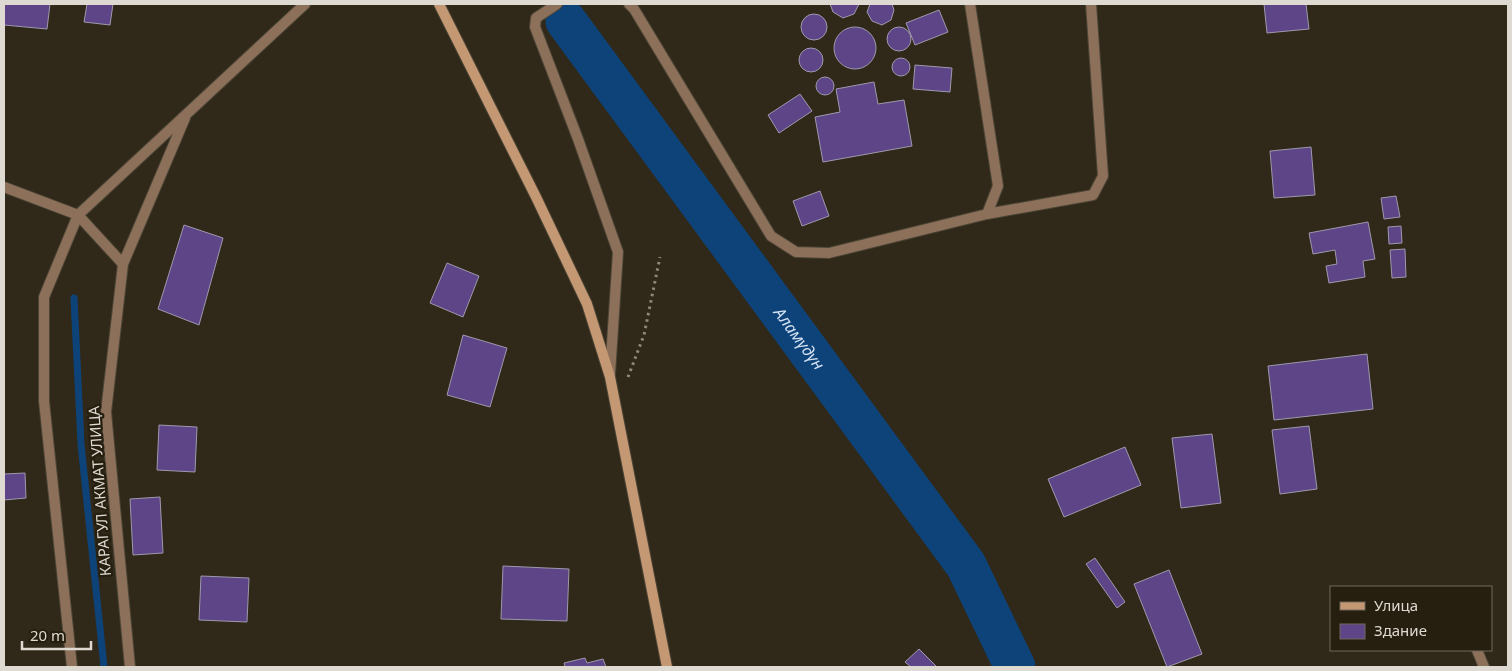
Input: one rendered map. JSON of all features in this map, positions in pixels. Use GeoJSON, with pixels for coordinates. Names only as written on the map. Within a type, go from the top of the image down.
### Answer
{"type":"FeatureCollection","features":[{"type":"Feature","properties":{"kind":"main road"},"geometry":{"type":"LineString","coordinates":[[439,4],[536,197],[587,304],[610,377],[667,667]]}},
{"type":"Feature","properties":{"kind":"street"},"geometry":{"type":"LineString","coordinates":[[72,667],[44,400],[44,297],[78,215],[305,4]]}},
{"type":"Feature","properties":{"kind":"street"},"geometry":{"type":"LineString","coordinates":[[557,4],[536,18],[535,27],[578,139],[618,252],[610,377]]}},
{"type":"Feature","properties":{"kind":"street"},"geometry":{"type":"LineString","coordinates":[[629,4],[634,9],[771,236],[796,252],[828,253],[987,214],[1093,195],[1103,176],[1091,4]]}},
{"type":"Feature","properties":{"kind":"street"},"geometry":{"type":"LineString","coordinates":[[970,4],[998,186],[987,214]]}},
{"type":"Feature","properties":{"kind":"street","name":"КАРАГУЛ АКМАТ УЛИЦА"},"geometry":{"type":"LineString","coordinates":[[130,667],[106,412],[124,264],[186,115]]}},
{"type":"Feature","properties":{"kind":"street"},"geometry":{"type":"LineString","coordinates":[[4,187],[78,215],[124,264]]}},
{"type":"Feature","properties":{"kind":"street"},"geometry":{"type":"LineString","coordinates":[[1477,651],[1484,667]]}},
{"type":"Feature","properties":{"kind":"path"},"geometry":{"type":"LineString","coordinates":[[626,381],[644,336],[660,257]]}},
{"type":"Feature","properties":{"kind":"building"},"geometry":{"type":"Polygon","coordinates":[[[4,4],[50,4],[47,29],[4,25],[4,4]]]}},
{"type":"Feature","properties":{"kind":"building"},"geometry":{"type":"Polygon","coordinates":[[[87,4],[113,4],[110,25],[84,22],[87,4]]]}},
{"type":"Feature","properties":{"kind":"building"},"geometry":{"type":"Polygon","coordinates":[[[830,4],[859,4],[854,14],[843,18],[833,12],[830,4]]]}},
{"type":"Feature","properties":{"kind":"building"},"geometry":{"type":"Polygon","coordinates":[[[870,4],[892,4],[894,10],[891,20],[882,25],[872,21],[867,12],[870,4]]]}},
{"type":"Feature","properties":{"kind":"building"},"geometry":{"type":"Polygon","coordinates":[[[1264,4],[1306,4],[1309,29],[1267,33],[1264,4]]]}},
{"type":"Feature","properties":{"kind":"building"},"geometry":{"type":"Polygon","coordinates":[[[939,10],[948,32],[915,45],[906,23],[939,10]]]}},
{"type":"Feature","properties":{"kind":"building"},"geometry":{"type":"Polygon","coordinates":[[[814,14],[823,18],[827,27],[823,36],[814,40],[805,36],[801,27],[805,18],[814,14]]]}},
{"type":"Feature","properties":{"kind":"building"},"geometry":{"type":"Polygon","coordinates":[[[855,27],[870,33],[876,48],[870,63],[855,69],[840,63],[834,48],[840,33],[855,27]]]}},
{"type":"Feature","properties":{"kind":"building"},"geometry":{"type":"Polygon","coordinates":[[[899,27],[907,31],[911,39],[907,47],[899,51],[891,47],[887,39],[891,31],[899,27]]]}},
{"type":"Feature","properties":{"kind":"building"},"geometry":{"type":"Polygon","coordinates":[[[811,48],[819,52],[823,60],[819,68],[811,72],[803,68],[799,60],[803,52],[811,48]]]}},
{"type":"Feature","properties":{"kind":"building"},"geometry":{"type":"Polygon","coordinates":[[[897,58],[905,58],[910,63],[908,74],[897,76],[892,71],[892,63],[897,58]]]}},
{"type":"Feature","properties":{"kind":"building"},"geometry":{"type":"Polygon","coordinates":[[[915,65],[952,68],[950,92],[913,89],[915,65]]]}},
{"type":"Feature","properties":{"kind":"building"},"geometry":{"type":"Polygon","coordinates":[[[821,77],[829,77],[834,82],[832,93],[821,95],[816,90],[816,82],[821,77]]]}},
{"type":"Feature","properties":{"kind":"building"},"geometry":{"type":"Polygon","coordinates":[[[874,82],[878,104],[904,100],[912,146],[823,162],[815,117],[840,112],[836,89],[874,82]]]}},
{"type":"Feature","properties":{"kind":"building"},"geometry":{"type":"Polygon","coordinates":[[[800,94],[812,111],[779,133],[768,115],[800,94]]]}},
{"type":"Feature","properties":{"kind":"building"},"geometry":{"type":"Polygon","coordinates":[[[1311,147],[1315,195],[1274,198],[1270,151],[1311,147]]]}},
{"type":"Feature","properties":{"kind":"building"},"geometry":{"type":"Polygon","coordinates":[[[820,191],[829,216],[802,226],[793,201],[820,191]]]}},
{"type":"Feature","properties":{"kind":"building"},"geometry":{"type":"Polygon","coordinates":[[[1396,196],[1400,217],[1384,219],[1381,198],[1396,196]]]}},
{"type":"Feature","properties":{"kind":"building"},"geometry":{"type":"Polygon","coordinates":[[[1368,222],[1375,259],[1363,261],[1365,277],[1329,283],[1326,266],[1337,264],[1335,250],[1313,254],[1309,233],[1368,222]]]}},
{"type":"Feature","properties":{"kind":"building"},"geometry":{"type":"Polygon","coordinates":[[[184,225],[223,238],[199,325],[158,309],[184,225]]]}},
{"type":"Feature","properties":{"kind":"building"},"geometry":{"type":"Polygon","coordinates":[[[1401,226],[1402,243],[1389,244],[1388,227],[1401,226]]]}},
{"type":"Feature","properties":{"kind":"building"},"geometry":{"type":"Polygon","coordinates":[[[1405,249],[1406,277],[1392,278],[1390,250],[1405,249]]]}},
{"type":"Feature","properties":{"kind":"building"},"geometry":{"type":"Polygon","coordinates":[[[447,263],[479,276],[463,317],[430,303],[447,263]]]}},
{"type":"Feature","properties":{"kind":"building"},"geometry":{"type":"Polygon","coordinates":[[[463,335],[507,348],[490,407],[447,395],[463,335]]]}},
{"type":"Feature","properties":{"kind":"building"},"geometry":{"type":"Polygon","coordinates":[[[1367,354],[1373,409],[1274,420],[1268,366],[1367,354]]]}},
{"type":"Feature","properties":{"kind":"building"},"geometry":{"type":"Polygon","coordinates":[[[159,425],[197,427],[195,472],[157,470],[159,425]]]}},
{"type":"Feature","properties":{"kind":"building"},"geometry":{"type":"Polygon","coordinates":[[[1309,426],[1317,489],[1280,494],[1272,430],[1309,426]]]}},
{"type":"Feature","properties":{"kind":"building"},"geometry":{"type":"Polygon","coordinates":[[[1212,434],[1221,503],[1181,508],[1172,438],[1212,434]]]}},
{"type":"Feature","properties":{"kind":"building"},"geometry":{"type":"Polygon","coordinates":[[[1125,447],[1141,485],[1064,517],[1048,479],[1125,447]]]}},
{"type":"Feature","properties":{"kind":"building"},"geometry":{"type":"Polygon","coordinates":[[[25,473],[26,498],[4,500],[4,474],[25,473]]]}},
{"type":"Feature","properties":{"kind":"building"},"geometry":{"type":"Polygon","coordinates":[[[160,497],[163,553],[133,555],[130,499],[160,497]]]}},
{"type":"Feature","properties":{"kind":"building"},"geometry":{"type":"Polygon","coordinates":[[[1095,558],[1125,602],[1117,608],[1086,564],[1095,558]]]}},
{"type":"Feature","properties":{"kind":"building"},"geometry":{"type":"Polygon","coordinates":[[[503,566],[569,569],[567,621],[501,619],[503,566]]]}},
{"type":"Feature","properties":{"kind":"building"},"geometry":{"type":"Polygon","coordinates":[[[1169,570],[1202,654],[1167,667],[1134,584],[1169,570]]]}},
{"type":"Feature","properties":{"kind":"building"},"geometry":{"type":"Polygon","coordinates":[[[201,576],[249,578],[247,622],[199,620],[201,576]]]}},
{"type":"Feature","properties":{"kind":"building"},"geometry":{"type":"Polygon","coordinates":[[[919,649],[937,667],[911,667],[905,662],[919,649]]]}},
{"type":"Feature","properties":{"kind":"building"},"geometry":{"type":"Polygon","coordinates":[[[585,658],[587,663],[603,659],[606,667],[565,667],[564,663],[585,658]]]}},
{"type":"Feature","properties":{"kind":"waterway","name":"Аламүдүн"},"geometry":{"type":"LineString","coordinates":[[566,21],[966,565],[1015,667]]}},
{"type":"Feature","properties":{"kind":"waterway"},"geometry":{"type":"LineString","coordinates":[[74,298],[81,444],[104,667]]}}]}
